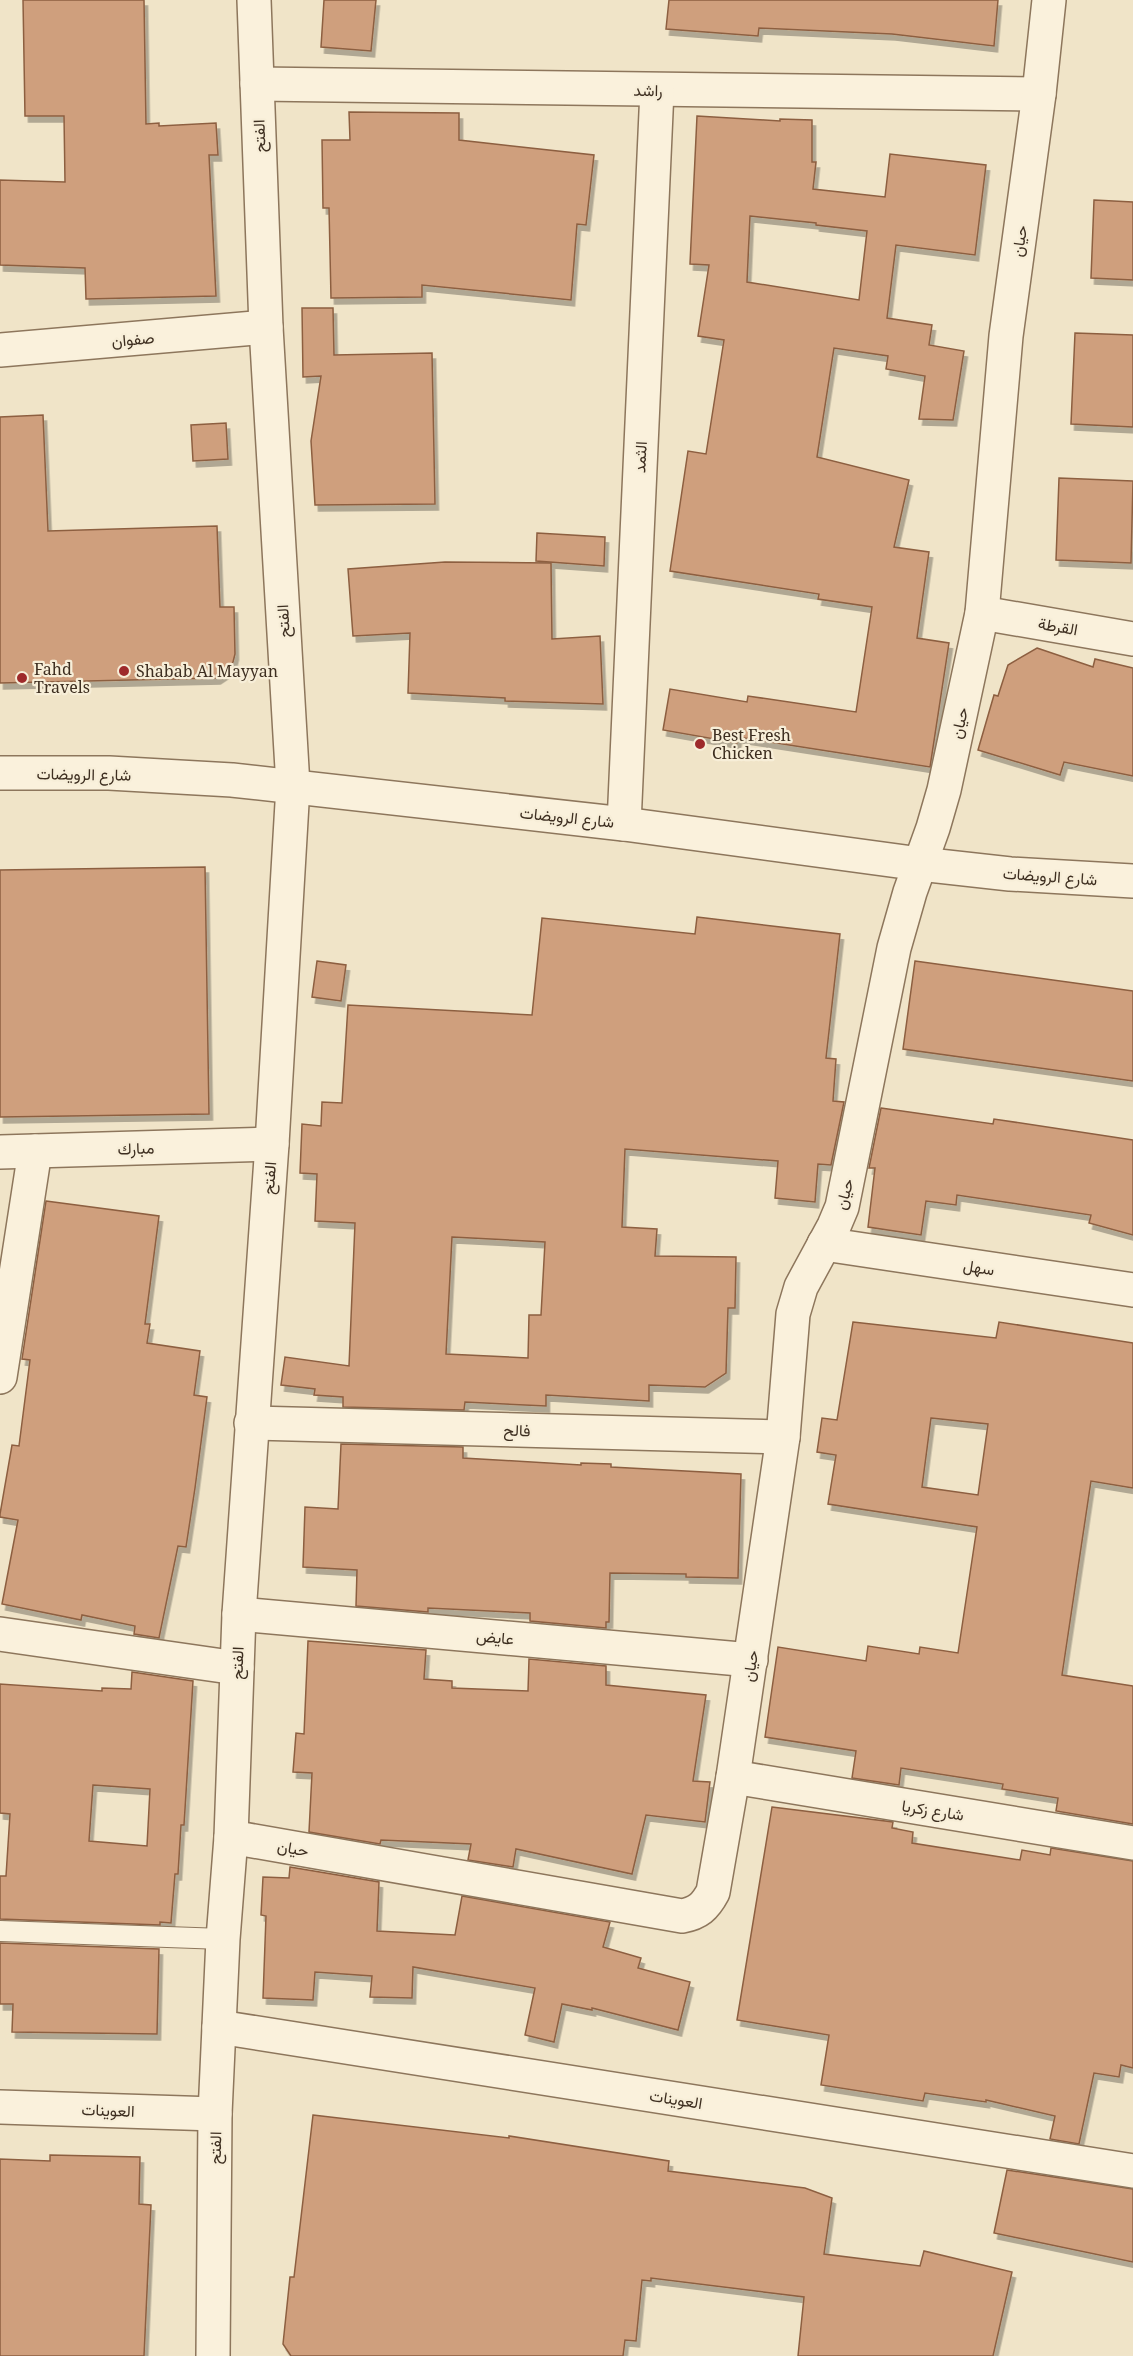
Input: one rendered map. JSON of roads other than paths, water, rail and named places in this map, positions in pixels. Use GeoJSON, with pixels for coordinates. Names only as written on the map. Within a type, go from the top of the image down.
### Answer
{"type":"FeatureCollection","features":[{"type":"Feature","properties":{"kind":"street","name":"الفتح"},"geometry":{"type":"LineString","coordinates":[[213,2356],[215,2114],[223,1939],[231,1837],[239,1614],[272,1144],[293,786],[266,327],[255,0]]}},
{"type":"Feature","properties":{"kind":"street","name":"حيان"},"geometry":{"type":"LineString","coordinates":[[231,1837],[682,1916],[696,1913],[707,1905],[713,1892],[751,1660],[783,1437],[793,1314],[801,1287],[843,1207],[894,948],[944,790],[982,613],[1006,336],[1039,94],[1049,0]]}},
{"type":"Feature","properties":{"kind":"street","name":"راشد"},"geometry":{"type":"LineString","coordinates":[[257,84],[1039,94]]}},
{"type":"Feature","properties":{"kind":"street","name":"الثمد"},"geometry":{"type":"LineString","coordinates":[[624,824],[657,90]]}},
{"type":"Feature","properties":{"kind":"street","name":"صفوان"},"geometry":{"type":"LineString","coordinates":[[0,350],[266,327]]}},
{"type":"Feature","properties":{"kind":"street","name":"القرطة"},"geometry":{"type":"LineString","coordinates":[[982,613],[1133,639]]}},
{"type":"Feature","properties":{"kind":"street","name":"شارع الرويضات"},"geometry":{"type":"LineString","coordinates":[[0,773],[171,776],[293,786],[624,824],[920,864],[1010,874],[1133,881]]}},
{"type":"Feature","properties":{"kind":"street","name":"مبارك"},"geometry":{"type":"LineString","coordinates":[[0,1152],[272,1144]]}},
{"type":"Feature","properties":{"kind":"street"},"geometry":{"type":"LineString","coordinates":[[0,1377],[35,1151]]}},
{"type":"Feature","properties":{"kind":"street","name":"سهل"},"geometry":{"type":"LineString","coordinates":[[824,1244],[1133,1290]]}},
{"type":"Feature","properties":{"kind":"street","name":"فالح"},"geometry":{"type":"LineString","coordinates":[[251,1423],[783,1437]]}},
{"type":"Feature","properties":{"kind":"street","name":"عايض"},"geometry":{"type":"LineString","coordinates":[[239,1614],[751,1660]]}},
{"type":"Feature","properties":{"kind":"street"},"geometry":{"type":"LineString","coordinates":[[0,1634],[237,1668]]}},
{"type":"Feature","properties":{"kind":"street","name":"شارع زكريا"},"geometry":{"type":"LineString","coordinates":[[733,1777],[1133,1843]]}},
{"type":"Feature","properties":{"kind":"street","name":"العوينات"},"geometry":{"type":"LineString","coordinates":[[219,2027],[1133,2171]]}},
{"type":"Feature","properties":{"kind":"street","name":"العوينات"},"geometry":{"type":"LineString","coordinates":[[0,2107],[215,2114]]}},
{"type":"Feature","properties":{"kind":"lane"},"geometry":{"type":"LineString","coordinates":[[0,1931],[223,1939]]}},
{"type":"Feature","properties":{"kind":"place","name":"Shabab Al Mayyan"},"geometry":{"type":"Point","coordinates":[124,671]}},
{"type":"Feature","properties":{"kind":"place","name":"Fahd Travels"},"geometry":{"type":"Point","coordinates":[22,678]}},
{"type":"Feature","properties":{"kind":"place","name":"Best Fresh Chicken"},"geometry":{"type":"Point","coordinates":[700,744]}}]}
